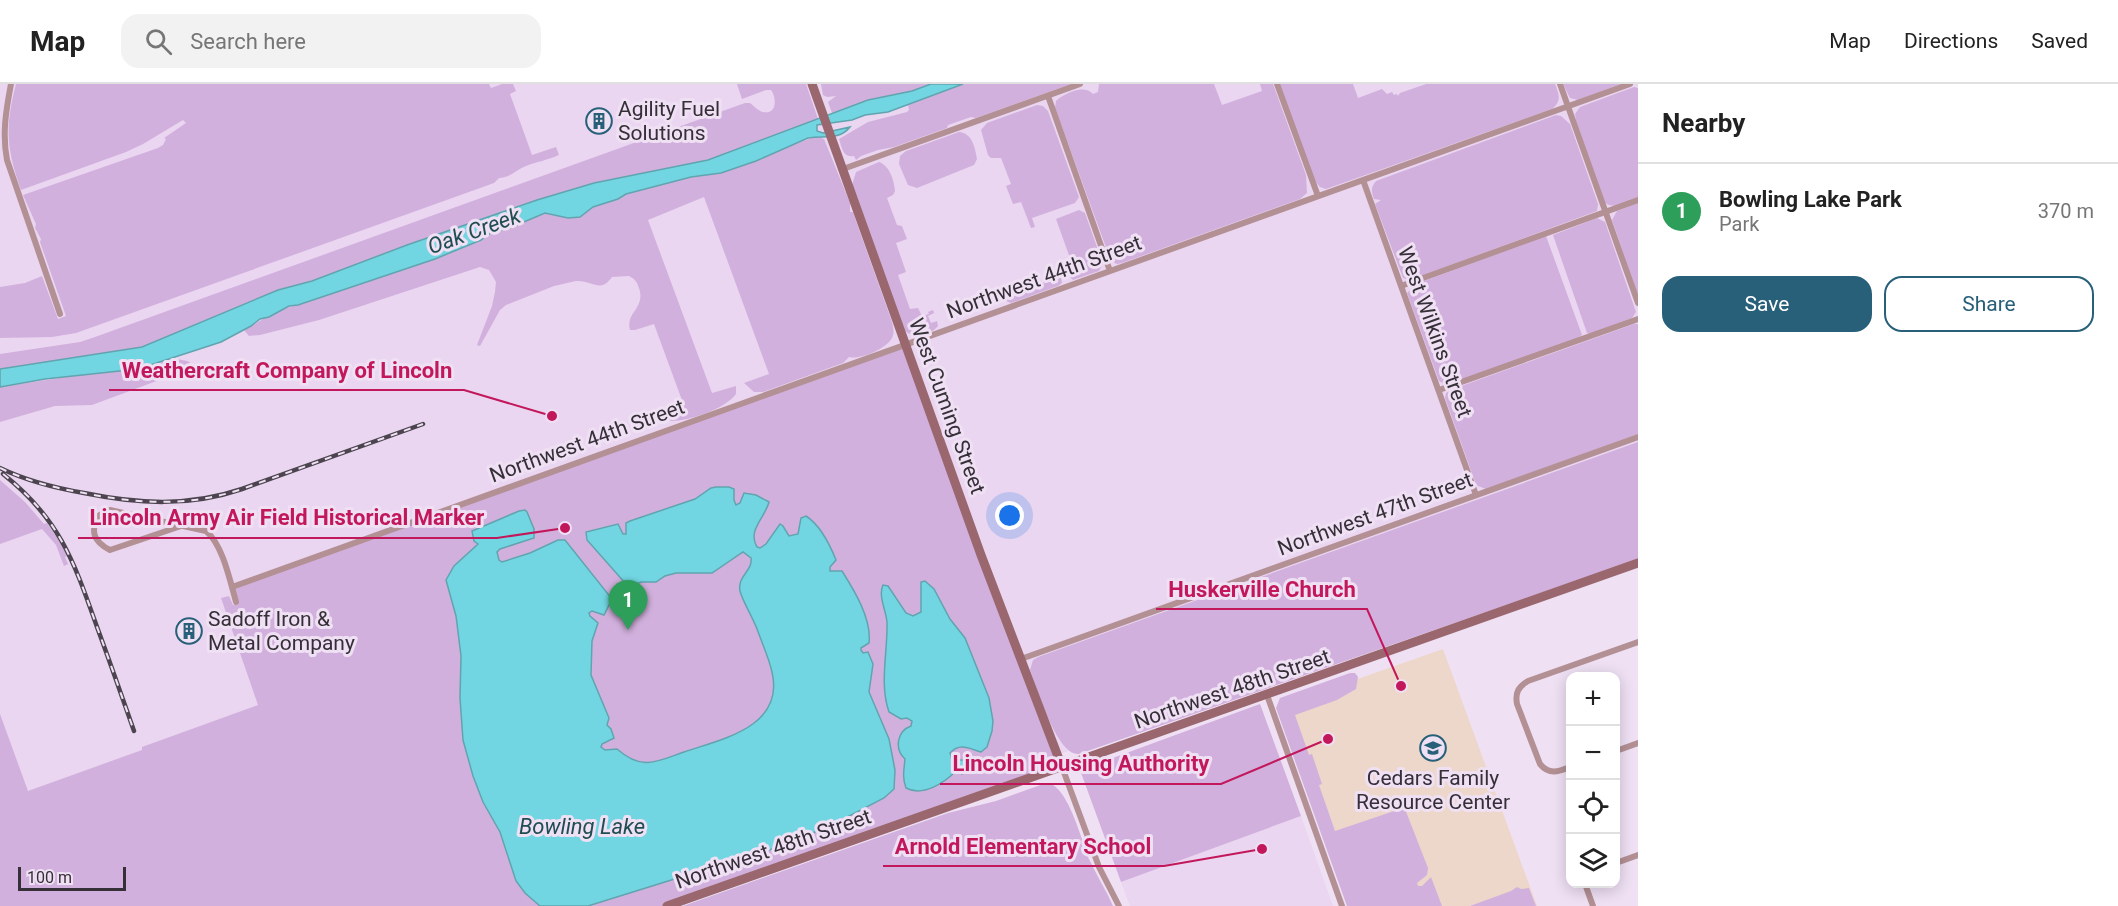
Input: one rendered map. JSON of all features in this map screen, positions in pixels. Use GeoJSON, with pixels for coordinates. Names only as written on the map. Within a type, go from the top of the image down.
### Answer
{"type":"FeatureCollection","features":[{"type":"Feature","properties":{"kind":"main road","name":"West Cuming Street"},"geometry":{"type":"LineString","coordinates":[[812,84],[981,555],[1062,767]]}},
{"type":"Feature","properties":{"kind":"main road","name":"Northwest 48th Street"},"geometry":{"type":"LineString","coordinates":[[667,906],[1638,563]]}},
{"type":"Feature","properties":{"kind":"street"},"geometry":{"type":"LineString","coordinates":[[11,84],[3,135],[6,154],[60,314]]}},
{"type":"Feature","properties":{"kind":"street"},"geometry":{"type":"LineString","coordinates":[[843,170],[1080,84]]}},
{"type":"Feature","properties":{"kind":"street"},"geometry":{"type":"LineString","coordinates":[[1277,84],[1318,196]]}},
{"type":"Feature","properties":{"kind":"street"},"geometry":{"type":"LineString","coordinates":[[1560,84],[1638,303]]}},
{"type":"Feature","properties":{"kind":"street","name":"Northwest 44th Street"},"geometry":{"type":"LineString","coordinates":[[232,586],[1630,84]]}},
{"type":"Feature","properties":{"kind":"street"},"geometry":{"type":"LineString","coordinates":[[1048,96],[1110,271]]}},
{"type":"Feature","properties":{"kind":"street","name":"West Wilkins Street"},"geometry":{"type":"LineString","coordinates":[[1363,180],[1476,495]]}},
{"type":"Feature","properties":{"kind":"street"},"geometry":{"type":"LineString","coordinates":[[1401,286],[1638,200]]}},
{"type":"Feature","properties":{"kind":"street"},"geometry":{"type":"LineString","coordinates":[[1438,390],[1638,319]]}},
{"type":"Feature","properties":{"kind":"street","name":"Northwest 47th Street"},"geometry":{"type":"LineString","coordinates":[[1021,659],[1638,437]]}},
{"type":"Feature","properties":{"kind":"street"},"geometry":{"type":"LineString","coordinates":[[181,526],[110,550],[100,545],[94,537],[93,530],[98,516],[110,510],[200,529],[215,540],[236,602]]}},
{"type":"Feature","properties":{"kind":"street"},"geometry":{"type":"LineString","coordinates":[[1566,768],[1556,772],[1546,770],[1540,764],[1517,704],[1516,697],[1519,689],[1528,681],[1638,642]]}},
{"type":"Feature","properties":{"kind":"street"},"geometry":{"type":"LineString","coordinates":[[1267,695],[1342,906]]}},
{"type":"Feature","properties":{"kind":"street"},"geometry":{"type":"LineString","coordinates":[[1620,750],[1638,743]]}},
{"type":"Feature","properties":{"kind":"street","name":"West Cuming Street"},"geometry":{"type":"LineString","coordinates":[[1062,767],[1099,867],[1119,906]]}},
{"type":"Feature","properties":{"kind":"street"},"geometry":{"type":"LineString","coordinates":[[1620,862],[1638,855]]}},
{"type":"Feature","properties":{"kind":"street"},"geometry":{"type":"LineString","coordinates":[[1586,888],[1593,906]]}},
{"type":"Feature","properties":{"kind":"shaded area"},"geometry":{"type":"Polygon","coordinates":[[[0,84],[1638,84],[1638,551],[1037,762],[0,800],[0,84]]]}},
{"type":"Feature","properties":{"kind":"shaded area"},"geometry":{"type":"Polygon","coordinates":[[[16,84],[489,84],[491,88],[502,84],[513,84],[516,91],[510,94],[532,155],[556,147],[559,155],[526,166],[499,178],[494,183],[76,333],[52,337],[0,338],[0,287],[25,283],[42,276],[58,319],[66,316],[40,242],[41,239],[35,228],[36,224],[23,195],[158,148],[163,145],[166,139],[164,138],[186,123],[183,120],[126,152],[21,190],[12,162],[9,137],[10,113],[16,84]]]}},
{"type":"Feature","properties":{"kind":"shaded area"},"geometry":{"type":"Polygon","coordinates":[[[737,84],[806,84],[818,119],[708,160],[594,183],[537,200],[312,281],[278,290],[142,347],[0,369],[0,354],[80,342],[95,337],[745,103],[750,103],[763,112],[771,111],[775,101],[771,90],[742,99],[737,84]]]}},
{"type":"Feature","properties":{"kind":"shaded area"},"geometry":{"type":"Polygon","coordinates":[[[821,84],[931,84],[912,91],[868,100],[832,113],[828,102],[836,96],[823,95],[821,84]]]}},
{"type":"Feature","properties":{"kind":"shaded area"},"geometry":{"type":"Polygon","coordinates":[[[963,84],[1071,84],[976,118],[971,117],[948,125],[947,128],[894,147],[878,150],[856,160],[854,156],[844,152],[839,139],[868,122],[907,112],[908,105],[963,84]]]}},
{"type":"Feature","properties":{"kind":"shaded area"},"geometry":{"type":"Polygon","coordinates":[[[1099,84],[1214,84],[1222,105],[1262,91],[1260,84],[1273,84],[1306,175],[1307,193],[1300,199],[1122,263],[1117,264],[1111,261],[1055,108],[1056,101],[1064,95],[1080,90],[1093,94],[1098,92],[1099,84]]]}},
{"type":"Feature","properties":{"kind":"shaded area"},"geometry":{"type":"Polygon","coordinates":[[[1278,84],[1353,84],[1358,98],[1382,89],[1387,94],[1392,92],[1398,96],[1400,93],[1426,84],[1555,84],[1559,97],[1552,109],[1326,189],[1320,187],[1315,181],[1278,84]]]}},
{"type":"Feature","properties":{"kind":"shaded area"},"geometry":{"type":"Polygon","coordinates":[[[1563,84],[1621,84],[1578,100],[1570,98],[1563,84]]]}},
{"type":"Feature","properties":{"kind":"shaded area"},"geometry":{"type":"Polygon","coordinates":[[[1634,87],[1638,88],[1638,198],[1613,206],[1605,203],[1575,114],[1580,107],[1634,87]]]}},
{"type":"Feature","properties":{"kind":"shaded area"},"geometry":{"type":"Polygon","coordinates":[[[1037,105],[1043,106],[1048,111],[1079,197],[1075,203],[1032,218],[1035,227],[1031,228],[1021,202],[1013,204],[1006,186],[1011,184],[1001,158],[991,158],[988,155],[981,130],[987,123],[1037,105]]]}},
{"type":"Feature","properties":{"kind":"shaded area"},"geometry":{"type":"Polygon","coordinates":[[[1556,115],[1561,116],[1570,124],[1598,204],[1597,211],[1410,280],[1403,278],[1375,204],[1381,200],[1374,199],[1372,194],[1372,187],[1376,181],[1556,115]]]}},
{"type":"Feature","properties":{"kind":"shaded area"},"geometry":{"type":"Polygon","coordinates":[[[959,132],[967,135],[972,141],[977,159],[974,165],[917,188],[908,185],[899,164],[900,156],[906,151],[959,132]]]}},
{"type":"Feature","properties":{"kind":"shaded area"},"geometry":{"type":"Polygon","coordinates":[[[817,136],[824,139],[850,203],[850,212],[853,212],[891,319],[894,331],[892,338],[872,353],[860,357],[849,357],[843,363],[763,392],[754,392],[744,383],[769,374],[704,197],[648,220],[712,393],[736,386],[736,394],[724,405],[697,416],[671,421],[667,417],[683,403],[654,324],[630,330],[630,319],[638,306],[640,295],[637,282],[629,276],[612,277],[604,285],[576,281],[554,286],[506,305],[500,310],[480,346],[477,345],[492,306],[496,282],[489,270],[480,267],[319,320],[260,335],[249,336],[244,330],[284,309],[481,240],[492,232],[507,229],[545,213],[568,218],[580,217],[593,207],[626,194],[691,177],[721,173],[817,136]]]}},
{"type":"Feature","properties":{"kind":"shaded area"},"geometry":{"type":"Polygon","coordinates":[[[879,162],[889,170],[892,178],[895,191],[887,198],[897,225],[902,226],[907,239],[896,243],[906,272],[898,275],[910,309],[918,308],[922,316],[933,310],[934,313],[928,316],[931,323],[937,321],[938,326],[927,334],[913,335],[905,331],[852,185],[856,172],[879,162]]]}},
{"type":"Feature","properties":{"kind":"shaded area"},"geometry":{"type":"Polygon","coordinates":[[[1638,203],[1638,295],[1612,220],[1617,211],[1638,203]]]}},
{"type":"Feature","properties":{"kind":"shaded area"},"geometry":{"type":"Polygon","coordinates":[[[1079,210],[1085,213],[1103,264],[1099,271],[1073,280],[1069,276],[1064,260],[1070,258],[1056,219],[1079,210]]]}},
{"type":"Feature","properties":{"kind":"shaded area"},"geometry":{"type":"Polygon","coordinates":[[[1597,218],[1605,222],[1636,312],[1632,318],[1590,334],[1587,333],[1553,235],[1597,218]]]}},
{"type":"Feature","properties":{"kind":"shaded area"},"geometry":{"type":"Polygon","coordinates":[[[1546,236],[1582,335],[1446,385],[1439,381],[1407,293],[1416,284],[1546,236]]]}},
{"type":"Feature","properties":{"kind":"shaded area"},"geometry":{"type":"Polygon","coordinates":[[[1058,277],[1061,278],[1062,283],[1058,286],[1011,303],[1006,301],[1006,296],[1058,277]]]}},
{"type":"Feature","properties":{"kind":"shaded area"},"geometry":{"type":"Polygon","coordinates":[[[1638,324],[1638,434],[1486,489],[1478,486],[1445,398],[1446,393],[1638,324]]]}},
{"type":"Feature","properties":{"kind":"shaded area"},"geometry":{"type":"Polygon","coordinates":[[[905,344],[1062,767],[667,906],[0,906],[0,714],[28,791],[258,705],[221,598],[229,596],[233,605],[237,604],[232,587],[905,344]]]}},
{"type":"Feature","properties":{"kind":"shaded area"},"geometry":{"type":"Polygon","coordinates":[[[172,358],[197,366],[92,405],[55,406],[0,422],[0,387],[159,363],[172,358]]]}},
{"type":"Feature","properties":{"kind":"shaded area"},"geometry":{"type":"Polygon","coordinates":[[[1638,442],[1638,559],[1079,754],[1071,752],[1063,744],[1049,720],[1030,670],[1033,660],[1038,657],[1638,442]]]}},
{"type":"Feature","properties":{"kind":"shaded area"},"geometry":{"type":"Polygon","coordinates":[[[0,480],[25,502],[44,524],[47,523],[60,542],[68,564],[64,566],[56,545],[42,529],[0,544],[0,480]]]}},
{"type":"Feature","properties":{"kind":"shaded area"},"geometry":{"type":"Polygon","coordinates":[[[1443,649],[1537,906],[1355,906],[1281,706],[1443,649]]]}},
{"type":"Feature","properties":{"kind":"shaded area"},"geometry":{"type":"Polygon","coordinates":[[[1355,673],[1358,677],[1356,689],[1337,700],[1295,715],[1309,755],[1312,754],[1322,784],[1319,785],[1335,831],[1405,809],[1428,868],[1427,875],[1417,883],[1418,886],[1422,886],[1431,877],[1442,906],[1347,906],[1276,708],[1280,698],[1355,673]]]}},
{"type":"Feature","properties":{"kind":"shaded area"},"geometry":{"type":"Polygon","coordinates":[[[1260,704],[1301,816],[1121,882],[1080,770],[1260,704]]]}},
{"type":"Feature","properties":{"kind":"shaded area"},"geometry":{"type":"Polygon","coordinates":[[[1046,783],[1054,786],[1067,803],[1090,861],[1113,906],[683,906],[948,813],[996,801],[1046,783]]]}},
{"type":"Feature","properties":{"kind":"shaded area"},"geometry":{"type":"Polygon","coordinates":[[[1301,816],[1333,906],[1130,906],[1121,882],[1301,816]]]}},
{"type":"Feature","properties":{"kind":"shaded area"},"geometry":{"type":"Polygon","coordinates":[[[1517,887],[1529,888],[1536,906],[1470,906],[1511,891],[1517,887]]]}},
{"type":"Feature","properties":{"kind":"water","name":"Oak Creek"},"geometry":{"type":"Polygon","coordinates":[[[931,84],[963,84],[888,112],[817,125],[817,131],[823,133],[850,127],[836,136],[808,138],[756,161],[721,173],[691,177],[626,194],[593,207],[580,217],[568,218],[545,213],[507,229],[492,232],[481,240],[435,259],[298,305],[289,306],[269,317],[260,319],[221,342],[138,369],[45,379],[0,387],[0,369],[142,347],[278,290],[312,281],[537,200],[594,183],[708,160],[868,100],[912,91],[931,84]]]}},
{"type":"Feature","properties":{"kind":"water","name":"Bowling Lake"},"geometry":{"type":"Polygon","coordinates":[[[716,487],[734,489],[736,505],[740,503],[744,493],[756,495],[769,502],[755,530],[754,541],[757,547],[760,548],[766,544],[780,524],[789,536],[798,534],[801,518],[806,516],[824,536],[836,560],[830,567],[830,571],[842,571],[861,605],[868,624],[869,643],[861,650],[863,653],[868,652],[873,664],[869,692],[889,739],[895,770],[894,789],[884,798],[830,826],[749,858],[588,906],[540,906],[525,893],[516,881],[500,832],[483,802],[473,776],[463,740],[460,698],[461,656],[456,616],[446,580],[454,566],[478,544],[474,541],[472,531],[525,510],[534,529],[534,538],[500,549],[497,552],[499,560],[502,562],[530,553],[558,540],[565,540],[612,599],[604,615],[592,611],[589,613],[598,623],[592,641],[591,675],[609,718],[607,725],[614,738],[602,744],[601,747],[605,750],[617,749],[634,760],[649,762],[716,742],[747,728],[760,718],[769,706],[774,691],[769,661],[740,591],[741,581],[750,567],[751,558],[743,552],[712,573],[676,573],[656,582],[630,585],[626,584],[587,540],[586,532],[618,524],[623,534],[626,534],[626,523],[695,499],[716,487]]]}},
{"type":"Feature","properties":{"kind":"water"},"geometry":{"type":"Polygon","coordinates":[[[925,581],[934,589],[950,619],[965,638],[989,698],[993,721],[987,747],[981,752],[961,747],[950,753],[952,760],[964,760],[969,765],[968,771],[962,774],[956,771],[939,784],[919,791],[906,788],[905,759],[898,745],[900,736],[906,728],[911,726],[912,721],[907,718],[901,719],[889,712],[886,701],[884,679],[887,622],[881,594],[883,585],[888,586],[906,613],[913,616],[921,612],[921,582],[925,581]]]}},
{"type":"Feature","properties":{"kind":"railway"},"geometry":{"type":"LineString","coordinates":[[0,468],[41,484],[104,497],[163,502],[203,499],[242,489],[423,424]]}},
{"type":"Feature","properties":{"kind":"railway"},"geometry":{"type":"LineString","coordinates":[[3,474],[38,508],[63,543],[81,582],[134,731]]}},
{"type":"Feature","properties":{"kind":"place","name":"Agility Fuel Solutions"},"geometry":{"type":"Point","coordinates":[599,121]}},
{"type":"Feature","properties":{"kind":"place","name":"Weathercraft Company of Lincoln"},"geometry":{"type":"Point","coordinates":[552,416]}},
{"type":"Feature","properties":{"kind":"place","name":"Lincoln Army Air Field Historical Marker"},"geometry":{"type":"Point","coordinates":[565,528]}},
{"type":"Feature","properties":{"kind":"place","name":"Bowling Lake Park"},"geometry":{"type":"Point","coordinates":[628,630]}},
{"type":"Feature","properties":{"kind":"place","name":"Sadoff Iron & Metal Company"},"geometry":{"type":"Point","coordinates":[189,631]}},
{"type":"Feature","properties":{"kind":"place","name":"Huskerville Church"},"geometry":{"type":"Point","coordinates":[1401,686]}},
{"type":"Feature","properties":{"kind":"place","name":"Lincoln Housing Authority"},"geometry":{"type":"Point","coordinates":[1328,739]}},
{"type":"Feature","properties":{"kind":"place","name":"Cedars Family Resource Center"},"geometry":{"type":"Point","coordinates":[1433,748]}},
{"type":"Feature","properties":{"kind":"place","name":"Arnold Elementary School"},"geometry":{"type":"Point","coordinates":[1262,849]}}]}
